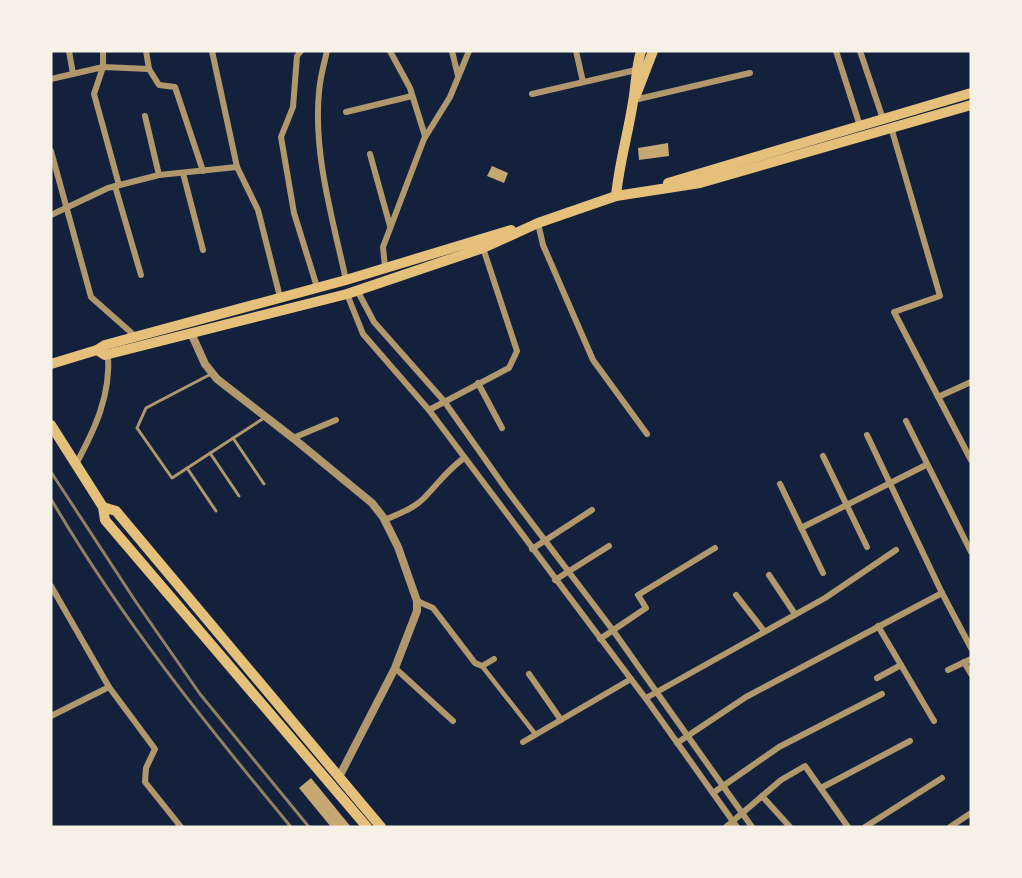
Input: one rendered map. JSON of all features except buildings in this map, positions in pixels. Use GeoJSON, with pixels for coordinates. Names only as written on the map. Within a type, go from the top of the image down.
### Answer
{"type":"FeatureCollection","features":[{"type":"Feature","properties":{"kind":"main road"},"geometry":{"type":"LineString","coordinates":[[616,196],[618,170],[634,100],[636,70],[641,51]]}},
{"type":"Feature","properties":{"kind":"main road"},"geometry":{"type":"LineString","coordinates":[[634,100],[648,70],[653,51]]}},
{"type":"Feature","properties":{"kind":"main road"},"geometry":{"type":"LineString","coordinates":[[102,352],[105,345],[346,280],[479,238],[538,223],[616,196],[700,183],[887,123],[971,93]]}},
{"type":"Feature","properties":{"kind":"main road"},"geometry":{"type":"LineString","coordinates":[[650,189],[698,172],[860,126],[887,123],[971,105]]}},
{"type":"Feature","properties":{"kind":"main road"},"geometry":{"type":"LineString","coordinates":[[51,364],[191,333],[352,292],[483,248],[538,223]]}},
{"type":"Feature","properties":{"kind":"main road"},"geometry":{"type":"LineString","coordinates":[[51,425],[103,507],[105,520],[367,827]]}},
{"type":"Feature","properties":{"kind":"main road"},"geometry":{"type":"LineString","coordinates":[[103,507],[116,511],[381,827]]}},
{"type":"Feature","properties":{"kind":"street"},"geometry":{"type":"LineString","coordinates":[[69,51],[73,74]]}},
{"type":"Feature","properties":{"kind":"street"},"geometry":{"type":"LineString","coordinates":[[103,51],[103,67],[94,94],[141,275]]}},
{"type":"Feature","properties":{"kind":"street"},"geometry":{"type":"LineString","coordinates":[[146,51],[149,69],[159,85],[175,87],[202,171]]}},
{"type":"Feature","properties":{"kind":"street"},"geometry":{"type":"LineString","coordinates":[[212,51],[237,167],[258,210],[280,297]]}},
{"type":"Feature","properties":{"kind":"street"},"geometry":{"type":"LineString","coordinates":[[301,51],[297,56],[293,107],[281,137],[294,213],[317,287]]}},
{"type":"Feature","properties":{"kind":"street"},"geometry":{"type":"LineString","coordinates":[[327,51],[319,91],[318,112],[325,182],[346,280]]}},
{"type":"Feature","properties":{"kind":"street"},"geometry":{"type":"LineString","coordinates":[[390,51],[412,96],[425,136]]}},
{"type":"Feature","properties":{"kind":"street"},"geometry":{"type":"LineString","coordinates":[[452,51],[459,76]]}},
{"type":"Feature","properties":{"kind":"street"},"geometry":{"type":"LineString","coordinates":[[385,267],[383,247],[425,136],[450,97],[469,51]]}},
{"type":"Feature","properties":{"kind":"street"},"geometry":{"type":"LineString","coordinates":[[576,51],[583,82]]}},
{"type":"Feature","properties":{"kind":"street"},"geometry":{"type":"LineString","coordinates":[[836,51],[860,126]]}},
{"type":"Feature","properties":{"kind":"street"},"geometry":{"type":"LineString","coordinates":[[860,51],[887,123],[940,296],[894,312],[971,460]]}},
{"type":"Feature","properties":{"kind":"street"},"geometry":{"type":"LineString","coordinates":[[51,79],[103,67],[149,69]]}},
{"type":"Feature","properties":{"kind":"street"},"geometry":{"type":"LineString","coordinates":[[532,94],[636,70]]}},
{"type":"Feature","properties":{"kind":"street"},"geometry":{"type":"LineString","coordinates":[[634,100],[750,73]]}},
{"type":"Feature","properties":{"kind":"street"},"geometry":{"type":"LineString","coordinates":[[346,112],[412,96]]}},
{"type":"Feature","properties":{"kind":"street"},"geometry":{"type":"LineString","coordinates":[[145,116],[159,175]]}},
{"type":"Feature","properties":{"kind":"street"},"geometry":{"type":"LineString","coordinates":[[51,151],[91,297],[135,336]]}},
{"type":"Feature","properties":{"kind":"street"},"geometry":{"type":"LineString","coordinates":[[370,154],[390,227]]}},
{"type":"Feature","properties":{"kind":"street"},"geometry":{"type":"LineString","coordinates":[[51,215],[117,186],[159,175],[237,167]]}},
{"type":"Feature","properties":{"kind":"street"},"geometry":{"type":"LineString","coordinates":[[183,173],[203,250]]}},
{"type":"Feature","properties":{"kind":"street"},"geometry":{"type":"LineString","coordinates":[[538,223],[543,245],[593,360],[647,434]]}},
{"type":"Feature","properties":{"kind":"street"},"geometry":{"type":"LineString","coordinates":[[429,410],[509,368],[518,351],[483,248]]}},
{"type":"Feature","properties":{"kind":"street"},"geometry":{"type":"LineString","coordinates":[[352,292],[374,322],[444,401],[612,629],[752,827]]}},
{"type":"Feature","properties":{"kind":"street"},"geometry":{"type":"LineString","coordinates":[[352,292],[363,334],[429,410],[646,698],[735,824]]}},
{"type":"Feature","properties":{"kind":"street"},"geometry":{"type":"LineString","coordinates":[[191,333],[205,364],[213,374],[372,503],[385,520],[417,601],[417,611],[394,669],[339,777]]}},
{"type":"Feature","properties":{"kind":"street"},"geometry":{"type":"LineString","coordinates":[[76,464],[103,406],[109,374],[102,352]]}},
{"type":"Feature","properties":{"kind":"street"},"geometry":{"type":"LineString","coordinates":[[938,397],[971,382]]}},
{"type":"Feature","properties":{"kind":"street"},"geometry":{"type":"LineString","coordinates":[[478,383],[502,428]]}},
{"type":"Feature","properties":{"kind":"street"},"geometry":{"type":"LineString","coordinates":[[293,438],[336,420]]}},
{"type":"Feature","properties":{"kind":"street"},"geometry":{"type":"LineString","coordinates":[[906,421],[971,552]]}},
{"type":"Feature","properties":{"kind":"street"},"geometry":{"type":"LineString","coordinates":[[867,435],[942,593],[971,648]]}},
{"type":"Feature","properties":{"kind":"street"},"geometry":{"type":"LineString","coordinates":[[823,456],[867,547]]}},
{"type":"Feature","properties":{"kind":"street"},"geometry":{"type":"LineString","coordinates":[[385,520],[423,500],[444,473],[464,458]]}},
{"type":"Feature","properties":{"kind":"street"},"geometry":{"type":"LineString","coordinates":[[801,528],[926,465]]}},
{"type":"Feature","properties":{"kind":"street"},"geometry":{"type":"LineString","coordinates":[[780,484],[824,573]]}},
{"type":"Feature","properties":{"kind":"street"},"geometry":{"type":"LineString","coordinates":[[532,549],[544,539],[592,510]]}},
{"type":"Feature","properties":{"kind":"street"},"geometry":{"type":"LineString","coordinates":[[555,580],[609,546]]}},
{"type":"Feature","properties":{"kind":"street"},"geometry":{"type":"LineString","coordinates":[[600,639],[646,608],[638,595],[715,548]]}},
{"type":"Feature","properties":{"kind":"street"},"geometry":{"type":"LineString","coordinates":[[646,698],[795,614],[896,550]]}},
{"type":"Feature","properties":{"kind":"street"},"geometry":{"type":"LineString","coordinates":[[769,574],[795,614]]}},
{"type":"Feature","properties":{"kind":"street"},"geometry":{"type":"LineString","coordinates":[[51,587],[109,687],[155,749],[146,768],[145,782],[181,827]]}},
{"type":"Feature","properties":{"kind":"street"},"geometry":{"type":"LineString","coordinates":[[677,743],[746,697],[942,593]]}},
{"type":"Feature","properties":{"kind":"street"},"geometry":{"type":"LineString","coordinates":[[736,594],[764,632]]}},
{"type":"Feature","properties":{"kind":"street"},"geometry":{"type":"LineString","coordinates":[[417,601],[433,608],[476,663],[483,666],[536,735]]}},
{"type":"Feature","properties":{"kind":"street"},"geometry":{"type":"LineString","coordinates":[[878,626],[934,721]]}},
{"type":"Feature","properties":{"kind":"street"},"geometry":{"type":"LineString","coordinates":[[483,666],[494,658]]}},
{"type":"Feature","properties":{"kind":"street"},"geometry":{"type":"LineString","coordinates":[[948,670],[968,660],[971,675]]}},
{"type":"Feature","properties":{"kind":"street"},"geometry":{"type":"LineString","coordinates":[[877,678],[901,665]]}},
{"type":"Feature","properties":{"kind":"street"},"geometry":{"type":"LineString","coordinates":[[394,669],[453,721]]}},
{"type":"Feature","properties":{"kind":"street"},"geometry":{"type":"LineString","coordinates":[[529,674],[561,720]]}},
{"type":"Feature","properties":{"kind":"street"},"geometry":{"type":"LineString","coordinates":[[523,742],[631,679]]}},
{"type":"Feature","properties":{"kind":"street"},"geometry":{"type":"LineString","coordinates":[[51,716],[109,687]]}},
{"type":"Feature","properties":{"kind":"street"},"geometry":{"type":"LineString","coordinates":[[713,793],[779,747],[882,694]]}},
{"type":"Feature","properties":{"kind":"street"},"geometry":{"type":"LineString","coordinates":[[821,788],[910,741]]}},
{"type":"Feature","properties":{"kind":"street"},"geometry":{"type":"LineString","coordinates":[[726,827],[735,824],[742,813],[782,780],[806,766],[848,827]]}},
{"type":"Feature","properties":{"kind":"street"},"geometry":{"type":"LineString","coordinates":[[865,827],[942,778]]}},
{"type":"Feature","properties":{"kind":"street"},"geometry":{"type":"LineString","coordinates":[[762,796],[790,827]]}},
{"type":"Feature","properties":{"kind":"street"},"geometry":{"type":"LineString","coordinates":[[950,827],[971,813]]}},
{"type":"Feature","properties":{"kind":"lane"},"geometry":{"type":"LineString","coordinates":[[213,374],[146,408],[137,428],[172,478],[266,417]]}},
{"type":"Feature","properties":{"kind":"lane"},"geometry":{"type":"LineString","coordinates":[[233,438],[264,484]]}},
{"type":"Feature","properties":{"kind":"lane"},"geometry":{"type":"LineString","coordinates":[[210,453],[239,496]]}},
{"type":"Feature","properties":{"kind":"lane"},"geometry":{"type":"LineString","coordinates":[[187,468],[216,511]]}},
{"type":"Feature","properties":{"kind":"railway"},"geometry":{"type":"LineString","coordinates":[[51,472],[136,602],[200,694],[309,827]]}},
{"type":"Feature","properties":{"kind":"railway"},"geometry":{"type":"LineString","coordinates":[[51,499],[134,627],[226,748],[291,827]]}}]}
